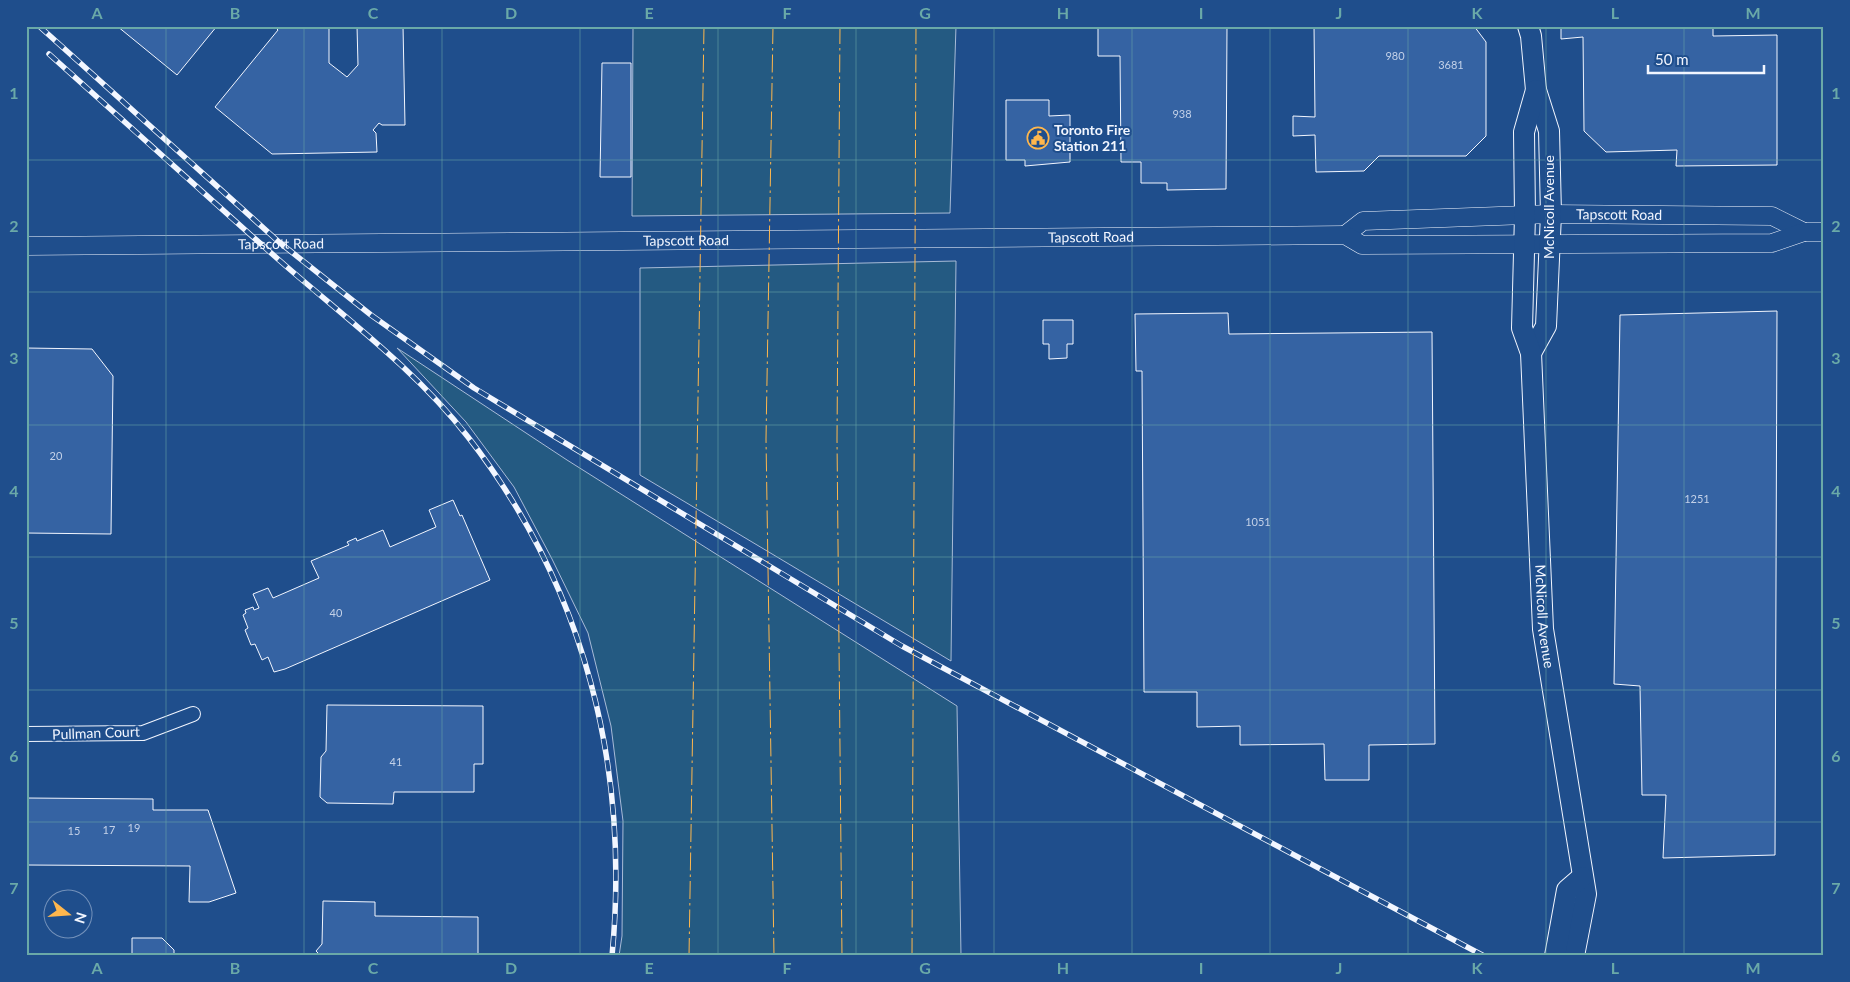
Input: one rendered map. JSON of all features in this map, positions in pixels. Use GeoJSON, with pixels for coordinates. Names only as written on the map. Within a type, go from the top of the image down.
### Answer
{"type":"FeatureCollection","features":[{"type":"Feature","properties":{"kind":"main road","name":"McNicoll Avenue"},"geometry":{"type":"LineString","coordinates":[[1528,26],[1531,36],[1536,90],[1549,131],[1551,214],[1546,326],[1531,353]]}},
{"type":"Feature","properties":{"kind":"main road","name":"McNicoll Avenue"},"geometry":{"type":"LineString","coordinates":[[1536,90],[1524,132],[1525,244],[1522,328],[1531,353],[1543,629],[1586,894],[1574,956]]}},
{"type":"Feature","properties":{"kind":"main road"},"geometry":{"type":"LineString","coordinates":[[1555,956],[1567,890],[1582,877]]}},
{"type":"Feature","properties":{"kind":"street","name":"Tapscott Road"},"geometry":{"type":"LineString","coordinates":[[1345,235],[1363,221],[1551,214],[1772,216],[1804,232]]}},
{"type":"Feature","properties":{"kind":"street","name":"Tapscott Road"},"geometry":{"type":"LineString","coordinates":[[26,246],[1345,235],[1362,246],[1772,243],[1804,232],[1824,232]]}},
{"type":"Feature","properties":{"kind":"street","name":"Pullman Court"},"geometry":{"type":"LineString","coordinates":[[26,734],[143,733],[194,714]]}},
{"type":"Feature","properties":{"kind":"shaded area"},"geometry":{"type":"Polygon","coordinates":[[[633,26],[956,26],[950,213],[632,216],[633,26]]]}},
{"type":"Feature","properties":{"kind":"shaded area"},"geometry":{"type":"Polygon","coordinates":[[[956,261],[951,661],[640,475],[640,268],[956,261]]]}},
{"type":"Feature","properties":{"kind":"shaded area"},"geometry":{"type":"Polygon","coordinates":[[[397,348],[567,460],[957,706],[961,956],[619,956],[622,936],[623,821],[611,726],[588,633],[514,487],[466,422],[397,348]]]}},
{"type":"Feature","properties":{"kind":"building"},"geometry":{"type":"Polygon","coordinates":[[[117,26],[217,26],[177,75],[117,26]]]}},
{"type":"Feature","properties":{"kind":"building"},"geometry":{"type":"Polygon","coordinates":[[[274,26],[329,26],[329,63],[347,77],[358,65],[357,26],[403,26],[405,125],[382,125],[379,123],[373,130],[376,133],[377,152],[272,154],[215,107],[278,30],[274,26]]]}},
{"type":"Feature","properties":{"kind":"building"},"geometry":{"type":"Polygon","coordinates":[[[1098,26],[1227,26],[1226,189],[1167,190],[1167,183],[1141,183],[1141,162],[1121,162],[1120,56],[1098,56],[1098,26]]]}},
{"type":"Feature","properties":{"kind":"building"},"geometry":{"type":"Polygon","coordinates":[[[1314,26],[1474,26],[1486,42],[1486,136],[1466,156],[1379,156],[1364,171],[1316,172],[1315,135],[1293,136],[1293,116],[1315,117],[1314,26]]]}},
{"type":"Feature","properties":{"kind":"building"},"geometry":{"type":"Polygon","coordinates":[[[1561,26],[1713,26],[1713,36],[1777,35],[1777,165],[1676,166],[1677,150],[1606,152],[1584,131],[1583,37],[1561,39],[1561,26]]]}},
{"type":"Feature","properties":{"kind":"building"},"geometry":{"type":"Polygon","coordinates":[[[602,63],[631,63],[631,177],[600,177],[602,63]]]}},
{"type":"Feature","properties":{"kind":"building","name":"Toronto Fire Station 211"},"geometry":{"type":"Polygon","coordinates":[[[1006,100],[1049,100],[1049,116],[1070,115],[1070,162],[1025,166],[1025,160],[1006,160],[1006,100]]]}},
{"type":"Feature","properties":{"kind":"building"},"geometry":{"type":"Polygon","coordinates":[[[1777,311],[1775,855],[1663,858],[1666,795],[1642,795],[1640,686],[1614,684],[1620,315],[1777,311]]]}},
{"type":"Feature","properties":{"kind":"building"},"geometry":{"type":"Polygon","coordinates":[[[1228,313],[1229,334],[1432,332],[1435,744],[1369,745],[1369,780],[1325,780],[1324,744],[1240,745],[1240,726],[1197,727],[1197,692],[1144,692],[1142,371],[1136,371],[1135,314],[1228,313]]]}},
{"type":"Feature","properties":{"kind":"building"},"geometry":{"type":"Polygon","coordinates":[[[1043,320],[1073,320],[1073,344],[1067,344],[1067,358],[1049,359],[1049,344],[1043,344],[1043,320]]]}},
{"type":"Feature","properties":{"kind":"building"},"geometry":{"type":"Polygon","coordinates":[[[26,348],[92,349],[113,376],[111,534],[26,533],[26,348]]]}},
{"type":"Feature","properties":{"kind":"building"},"geometry":{"type":"Polygon","coordinates":[[[453,500],[460,516],[462,515],[490,580],[285,669],[274,672],[268,657],[262,660],[255,644],[251,645],[245,630],[248,628],[243,615],[246,613],[245,610],[253,607],[254,610],[259,608],[253,594],[268,588],[273,598],[319,578],[311,561],[349,545],[347,542],[356,538],[357,541],[383,530],[390,547],[436,527],[429,510],[453,500]]]}},
{"type":"Feature","properties":{"kind":"building"},"geometry":{"type":"Polygon","coordinates":[[[327,705],[483,706],[483,764],[474,764],[474,792],[394,792],[393,804],[327,803],[320,797],[321,757],[326,751],[327,705]]]}},
{"type":"Feature","properties":{"kind":"building"},"geometry":{"type":"Polygon","coordinates":[[[26,798],[153,799],[153,810],[208,810],[236,893],[209,902],[189,902],[190,866],[26,865],[26,798]]]}},
{"type":"Feature","properties":{"kind":"building"},"geometry":{"type":"Polygon","coordinates":[[[323,901],[375,902],[375,916],[478,917],[478,956],[321,956],[316,951],[322,944],[323,901]]]}},
{"type":"Feature","properties":{"kind":"building"},"geometry":{"type":"Polygon","coordinates":[[[132,938],[162,938],[174,950],[174,956],[132,956],[132,938]]]}},
{"type":"Feature","properties":{"kind":"railway"},"geometry":{"type":"LineString","coordinates":[[39,26],[279,242],[371,315],[474,388],[902,646],[1484,956]]}},
{"type":"Feature","properties":{"kind":"railway"},"geometry":{"type":"LineString","coordinates":[[49,54],[279,260],[402,366],[447,412],[468,437],[509,495],[542,555],[570,618],[591,682],[605,749],[614,817],[616,886],[612,956]]}},
{"type":"Feature","properties":{"kind":"power"},"geometry":{"type":"LineString","coordinates":[[689,956],[704,26]]}},
{"type":"Feature","properties":{"kind":"power"},"geometry":{"type":"LineString","coordinates":[[773,26],[766,439],[774,956]]}},
{"type":"Feature","properties":{"kind":"power"},"geometry":{"type":"LineString","coordinates":[[840,26],[837,439],[842,956]]}},
{"type":"Feature","properties":{"kind":"power"},"geometry":{"type":"LineString","coordinates":[[912,956],[916,26]]}},
{"type":"Feature","properties":{"kind":"place","name":"Toronto Fire Station 211"},"geometry":{"type":"Point","coordinates":[1038,138]}}]}
